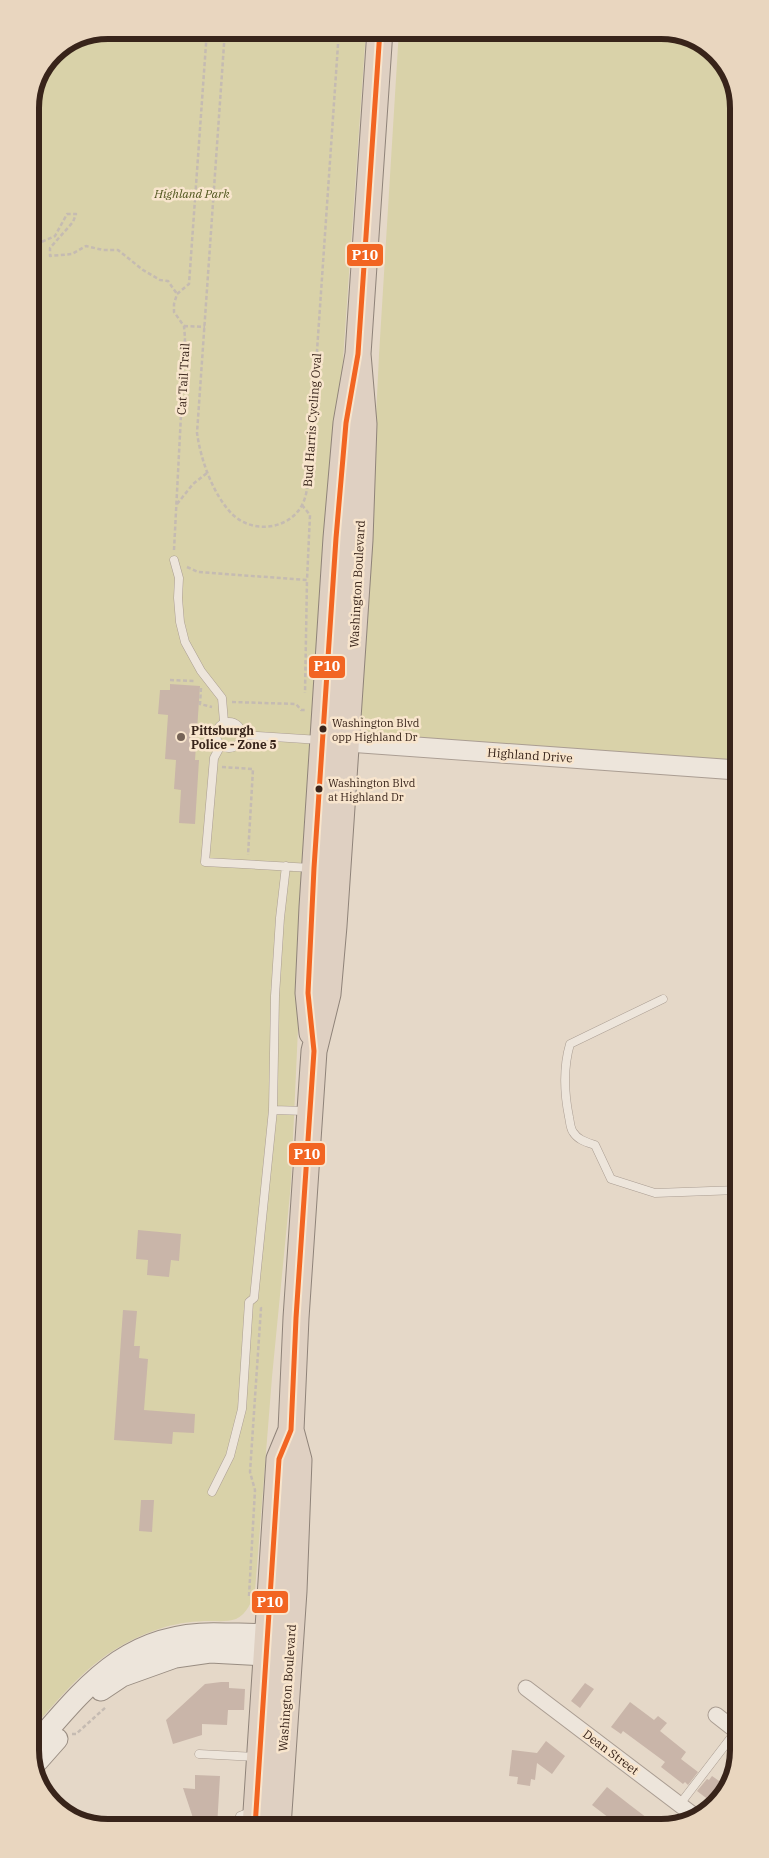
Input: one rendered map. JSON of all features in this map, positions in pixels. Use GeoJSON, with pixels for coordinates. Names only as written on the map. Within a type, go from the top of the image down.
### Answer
{"type":"FeatureCollection","features":[{"type":"Feature","properties":{"kind":"highway","name":"Washington Boulevard"},"geometry":{"type":"LineString","coordinates":[[263,1819],[290,1647],[299,1460],[291,1430],[296,1310],[314,1051],[308,993],[314,868],[325,741],[360,540],[364,424],[358,354],[379,39]]}},
{"type":"Feature","properties":{"kind":"highway","name":"Washington Boulevard"},"geometry":{"type":"LineString","coordinates":[[314,1051],[328,994],[334,926],[325,741]]}},
{"type":"Feature","properties":{"kind":"highway","name":"Washington Boulevard"},"geometry":{"type":"LineString","coordinates":[[263,1819],[260,1758],[279,1458],[291,1430]]}},
{"type":"Feature","properties":{"kind":"main road"},"geometry":{"type":"LineString","coordinates":[[39,1740],[90,1683],[114,1664],[132,1653],[171,1639],[197,1634],[290,1647]]}},
{"type":"Feature","properties":{"kind":"main road"},"geometry":{"type":"LineString","coordinates":[[40,1758],[89,1702],[122,1676],[175,1656],[267,1645]]}},
{"type":"Feature","properties":{"kind":"street","name":"Highland Drive"},"geometry":{"type":"LineString","coordinates":[[325,741],[730,770]]}},
{"type":"Feature","properties":{"kind":"street","name":"Dean Street"},"geometry":{"type":"LineString","coordinates":[[526,1688],[691,1813]]}},
{"type":"Feature","properties":{"kind":"street"},"geometry":{"type":"LineString","coordinates":[[716,1715],[730,1726]]}},
{"type":"Feature","properties":{"kind":"lane"},"geometry":{"type":"LineString","coordinates":[[174,560],[179,578],[180,622],[185,642],[201,671],[222,698],[224,722]]}},
{"type":"Feature","properties":{"kind":"lane"},"geometry":{"type":"LineString","coordinates":[[224,722],[233,722],[240,727],[242,735],[236,746],[228,748],[221,745],[216,738],[216,730],[224,722]]}},
{"type":"Feature","properties":{"kind":"lane"},"geometry":{"type":"LineString","coordinates":[[242,735],[325,741]]}},
{"type":"Feature","properties":{"kind":"lane"},"geometry":{"type":"LineString","coordinates":[[221,745],[214,758],[205,862],[314,868]]}},
{"type":"Feature","properties":{"kind":"lane"},"geometry":{"type":"LineString","coordinates":[[212,1492],[230,1456],[242,1409],[249,1302],[254,1298],[273,1110],[275,996],[280,918],[286,866]]}},
{"type":"Feature","properties":{"kind":"lane"},"geometry":{"type":"LineString","coordinates":[[662,999],[570,1044],[566,1058],[564,1078],[566,1106],[572,1131],[582,1141],[595,1144],[610,1179],[655,1193],[730,1190]]}},
{"type":"Feature","properties":{"kind":"lane"},"geometry":{"type":"LineString","coordinates":[[273,1110],[310,1112]]}},
{"type":"Feature","properties":{"kind":"lane"},"geometry":{"type":"LineString","coordinates":[[680,1804],[730,1741]]}},
{"type":"Feature","properties":{"kind":"lane"},"geometry":{"type":"LineString","coordinates":[[199,1754],[260,1758]]}},
{"type":"Feature","properties":{"kind":"path"},"geometry":{"type":"LineString","coordinates":[[39,243],[55,236],[67,214],[76,214],[73,222],[50,248],[50,256],[72,254],[86,246],[104,250],[118,250],[143,270],[160,280],[168,280],[177,294],[189,284],[206,39]]}},
{"type":"Feature","properties":{"kind":"path","name":"Bud Harris Cycling Oval"},"geometry":{"type":"LineString","coordinates":[[224,39],[197,433],[207,473],[231,513],[247,524],[257,527],[279,525],[289,519],[302,505],[308,482],[337,39]]}},
{"type":"Feature","properties":{"kind":"path","name":"Cat Tail Trail"},"geometry":{"type":"LineString","coordinates":[[174,560],[185,338],[184,326],[174,312],[174,298],[177,294]]}},
{"type":"Feature","properties":{"kind":"path"},"geometry":{"type":"LineString","coordinates":[[184,326],[205,327]]}},
{"type":"Feature","properties":{"kind":"path"},"geometry":{"type":"LineString","coordinates":[[176,505],[192,484],[207,473]]}},
{"type":"Feature","properties":{"kind":"path"},"geometry":{"type":"LineString","coordinates":[[302,505],[310,516],[305,710],[325,741]]}},
{"type":"Feature","properties":{"kind":"path"},"geometry":{"type":"LineString","coordinates":[[198,572],[307,580]]}},
{"type":"Feature","properties":{"kind":"path"},"geometry":{"type":"LineString","coordinates":[[170,680],[199,682]]}},
{"type":"Feature","properties":{"kind":"path"},"geometry":{"type":"LineString","coordinates":[[201,685],[200,704],[207,705],[207,707]]}},
{"type":"Feature","properties":{"kind":"path"},"geometry":{"type":"LineString","coordinates":[[228,703],[234,701],[296,704],[301,710],[314,711]]}},
{"type":"Feature","properties":{"kind":"path"},"geometry":{"type":"LineString","coordinates":[[221,764],[221,767],[253,769],[248,855]]}},
{"type":"Feature","properties":{"kind":"path"},"geometry":{"type":"LineString","coordinates":[[250,1597],[255,1490],[250,1472],[261,1308]]}},
{"type":"Feature","properties":{"kind":"path"},"geometry":{"type":"LineString","coordinates":[[60,1734],[76,1734],[107,1706]]}},
{"type":"Feature","properties":{"kind":"green space","name":"Highland Park"},"geometry":{"type":"Polygon","coordinates":[[[365,39],[301,962],[291,1183],[272,1377],[255,1591],[251,1603],[240,1617],[226,1621],[181,1623],[143,1635],[124,1644],[92,1666],[63,1694],[39,1721],[39,103],[41,90],[50,69],[59,59],[69,50],[94,40],[365,39]]]}},
{"type":"Feature","properties":{"kind":"green space"},"geometry":{"type":"Polygon","coordinates":[[[398,39],[666,39],[683,42],[692,46],[710,59],[727,86],[730,108],[730,760],[376,736],[363,729],[361,724],[379,355],[398,39]]]}},
{"type":"Feature","properties":{"kind":"building","name":"Pittsburgh Police - Zone 5"},"geometry":{"type":"Polygon","coordinates":[[[170,684],[200,686],[195,760],[199,760],[195,824],[179,823],[181,790],[174,789],[176,760],[165,759],[168,715],[158,714],[160,690],[170,690],[170,684]]]}},
{"type":"Feature","properties":{"kind":"building"},"geometry":{"type":"Polygon","coordinates":[[[138,1230],[181,1234],[179,1261],[171,1260],[169,1277],[147,1275],[148,1260],[136,1259],[138,1230]]]}},
{"type":"Feature","properties":{"kind":"building"},"geometry":{"type":"Polygon","coordinates":[[[123,1310],[137,1311],[134,1346],[140,1346],[139,1358],[148,1359],[144,1410],[195,1414],[194,1433],[173,1432],[172,1444],[114,1440],[123,1310]]]}},
{"type":"Feature","properties":{"kind":"building"},"geometry":{"type":"Polygon","coordinates":[[[141,1500],[154,1500],[152,1532],[139,1531],[141,1500]]]}},
{"type":"Feature","properties":{"kind":"building"},"geometry":{"type":"Polygon","coordinates":[[[229,1682],[229,1688],[245,1689],[244,1710],[228,1710],[227,1725],[202,1724],[202,1735],[173,1744],[166,1720],[205,1684],[229,1682]]]}},
{"type":"Feature","properties":{"kind":"building"},"geometry":{"type":"Polygon","coordinates":[[[585,1683],[594,1689],[580,1708],[571,1701],[585,1683]]]}},
{"type":"Feature","properties":{"kind":"building"},"geometry":{"type":"Polygon","coordinates":[[[630,1702],[654,1720],[658,1716],[667,1723],[660,1731],[686,1752],[681,1759],[698,1772],[688,1785],[685,1782],[683,1784],[661,1767],[665,1762],[623,1731],[621,1734],[611,1727],[630,1702]]]}},
{"type":"Feature","properties":{"kind":"building"},"geometry":{"type":"Polygon","coordinates":[[[546,1741],[565,1756],[552,1774],[537,1763],[535,1780],[531,1779],[530,1786],[517,1784],[518,1777],[509,1776],[512,1750],[537,1753],[546,1741]]]}},
{"type":"Feature","properties":{"kind":"building"},"geometry":{"type":"Polygon","coordinates":[[[195,1775],[220,1776],[217,1819],[193,1819],[183,1788],[195,1789],[195,1775]]]}},
{"type":"Feature","properties":{"kind":"building"},"geometry":{"type":"Polygon","coordinates":[[[712,1776],[722,1783],[709,1800],[697,1791],[707,1779],[709,1780],[712,1776]]]}},
{"type":"Feature","properties":{"kind":"building"},"geometry":{"type":"Polygon","coordinates":[[[607,1787],[649,1819],[610,1819],[592,1805],[607,1787]]]}},
{"type":"Feature","properties":{"kind":"transit line","name":"P10"},"geometry":{"type":"LineString","coordinates":[[256,1819],[279,1459],[291,1430],[296,1318],[314,1051],[308,993],[314,868],[336,538],[346,423],[358,354],[379,39]]}},
{"type":"Feature","properties":{"kind":"place","name":"Washington Blvd opp Highland Dr"},"geometry":{"type":"Point","coordinates":[323,729]}},
{"type":"Feature","properties":{"kind":"place","name":"Pittsburgh Police - Zone 5"},"geometry":{"type":"Point","coordinates":[181,737]}},
{"type":"Feature","properties":{"kind":"place","name":"Washington Blvd at Highland Dr"},"geometry":{"type":"Point","coordinates":[319,789]}}]}
